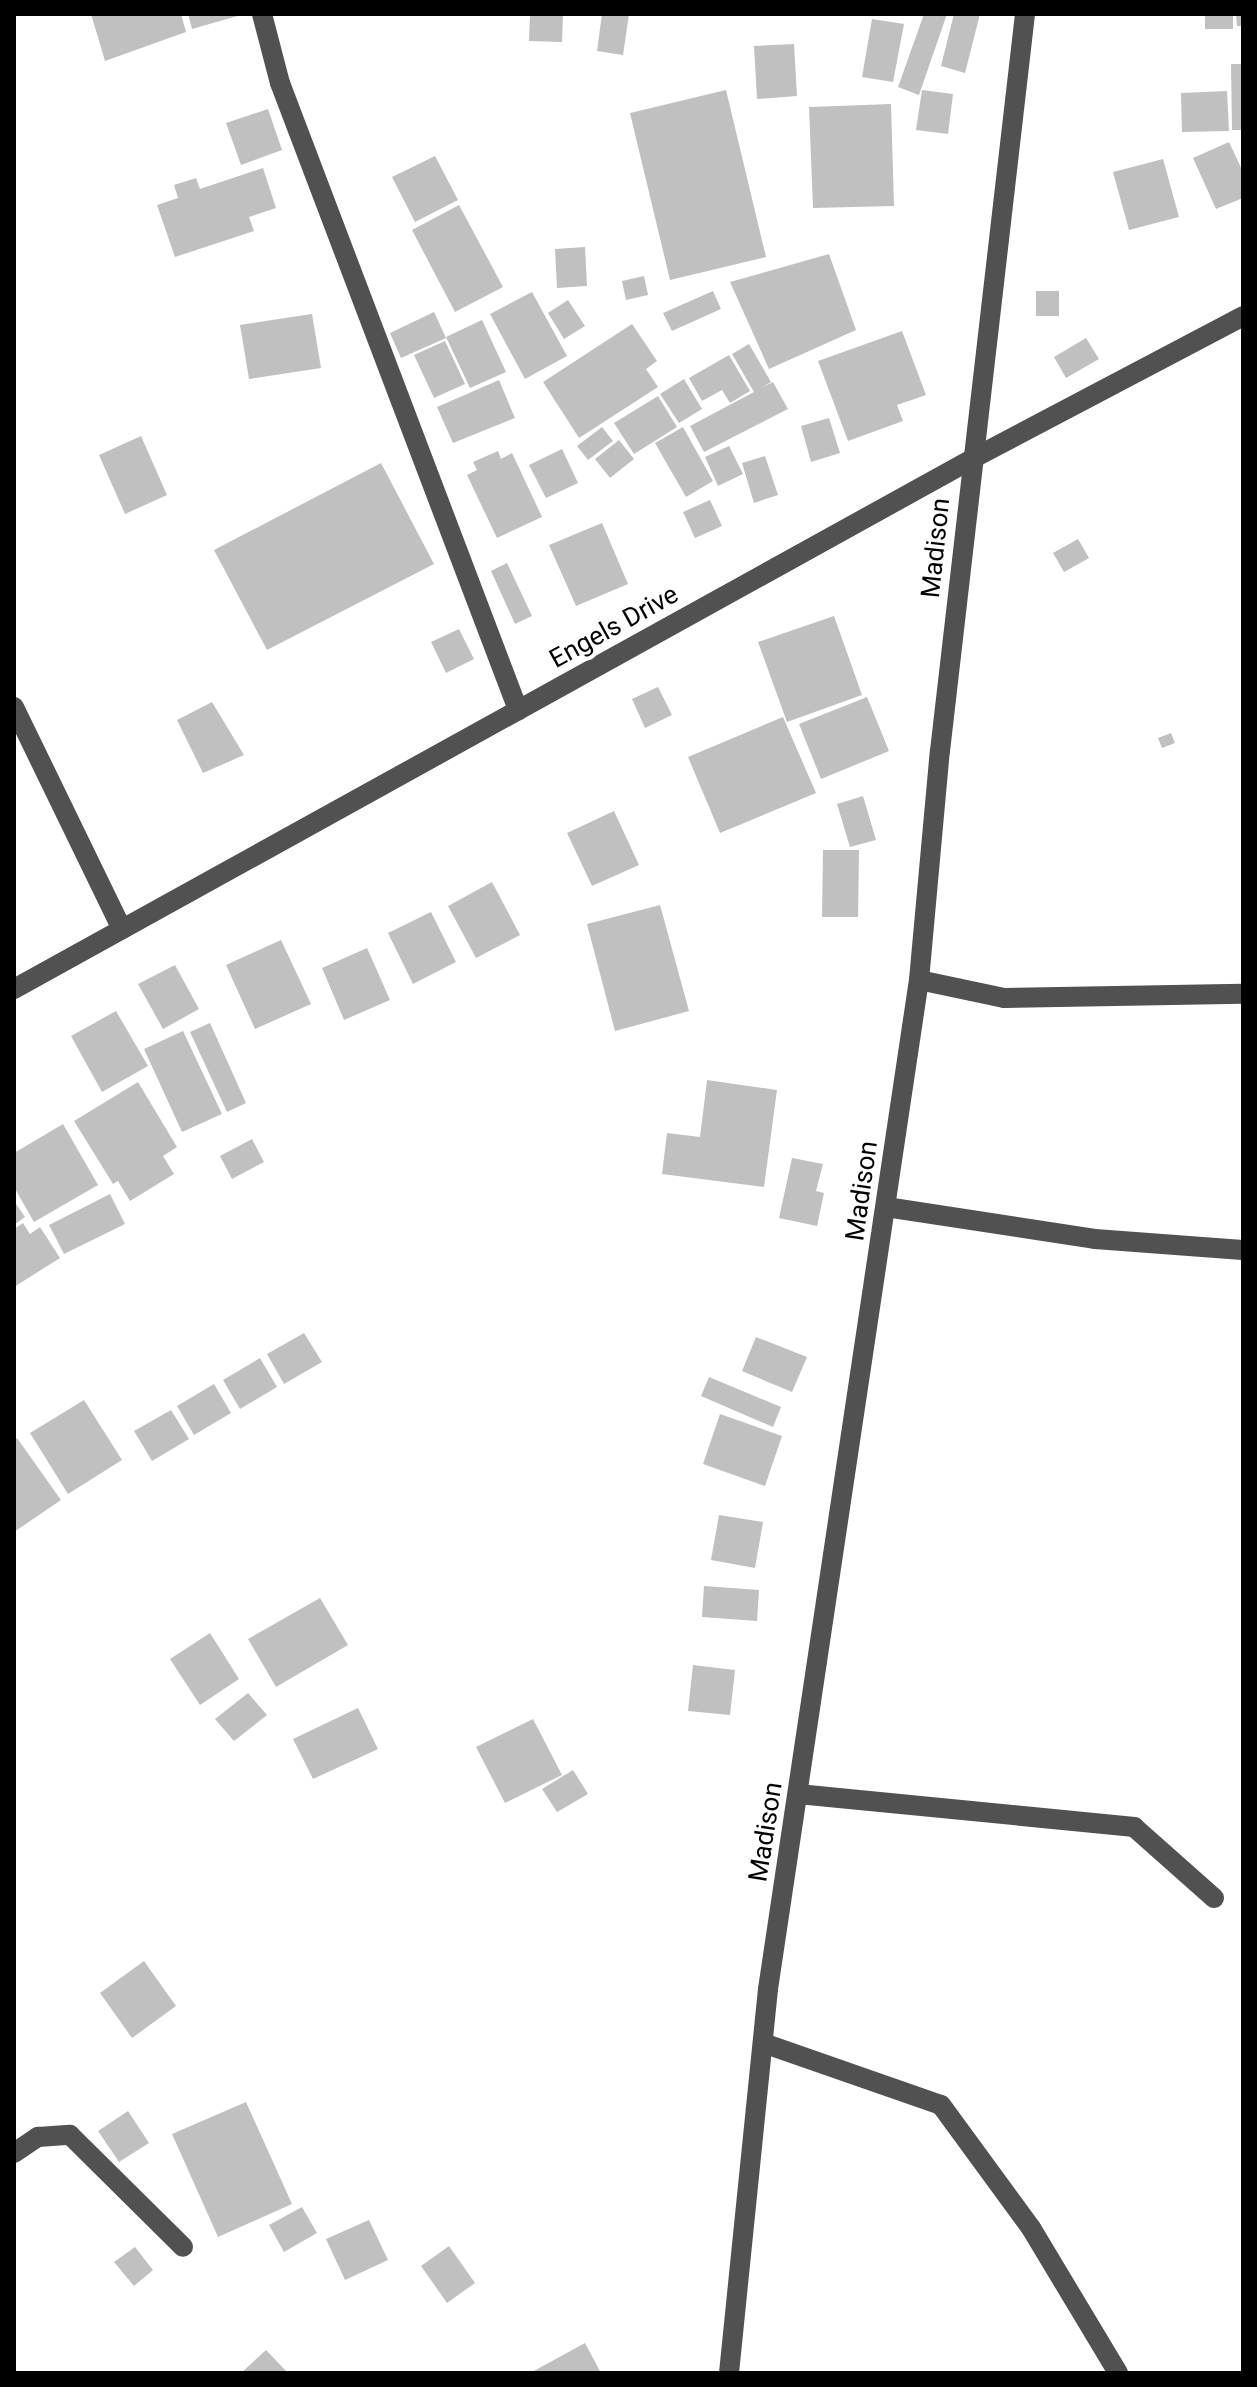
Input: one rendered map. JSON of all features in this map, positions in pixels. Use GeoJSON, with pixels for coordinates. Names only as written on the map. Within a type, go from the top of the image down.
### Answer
{"type":"FeatureCollection","features":[{"type":"Feature","properties":{"kind":"street"},"geometry":{"type":"LineString","coordinates":[[262,14],[280,83],[518,710]]}},
{"type":"Feature","properties":{"kind":"street","name":"Madison"},"geometry":{"type":"LineString","coordinates":[[729,2373],[763,2043],[919,980],[972,459],[1025,14]]}},
{"type":"Feature","properties":{"kind":"street","name":"Engels Drive"},"geometry":{"type":"LineString","coordinates":[[14,989],[972,459],[1243,316]]}},
{"type":"Feature","properties":{"kind":"street"},"geometry":{"type":"LineString","coordinates":[[14,707],[122,929]]}},
{"type":"Feature","properties":{"kind":"street"},"geometry":{"type":"LineString","coordinates":[[919,980],[1004,998],[1243,994]]}},
{"type":"Feature","properties":{"kind":"street"},"geometry":{"type":"LineString","coordinates":[[886,1207],[1095,1239],[1243,1250]]}},
{"type":"Feature","properties":{"kind":"street"},"geometry":{"type":"LineString","coordinates":[[798,1794],[1134,1827],[1214,1898]]}},
{"type":"Feature","properties":{"kind":"street"},"geometry":{"type":"LineString","coordinates":[[763,2043],[941,2105],[1031,2228],[1118,2373]]}},
{"type":"Feature","properties":{"kind":"street"},"geometry":{"type":"LineString","coordinates":[[14,2153],[38,2137],[70,2135],[183,2247]]}},
{"type":"Feature","properties":{"kind":"building"},"geometry":{"type":"Polygon","coordinates":[[[91,14],[181,14],[186,32],[105,61],[91,14]]]}},
{"type":"Feature","properties":{"kind":"building"},"geometry":{"type":"Polygon","coordinates":[[[188,14],[241,14],[241,15],[192,29],[188,14]]]}},
{"type":"Feature","properties":{"kind":"building"},"geometry":{"type":"Polygon","coordinates":[[[530,14],[563,14],[562,42],[529,41],[530,14]]]}},
{"type":"Feature","properties":{"kind":"building"},"geometry":{"type":"Polygon","coordinates":[[[602,14],[629,14],[623,55],[597,51],[602,14]]]}},
{"type":"Feature","properties":{"kind":"building"},"geometry":{"type":"Polygon","coordinates":[[[924,14],[947,14],[919,95],[898,87],[924,14]]]}},
{"type":"Feature","properties":{"kind":"building"},"geometry":{"type":"Polygon","coordinates":[[[954,14],[980,14],[965,73],[941,66],[954,14]]]}},
{"type":"Feature","properties":{"kind":"building"},"geometry":{"type":"Polygon","coordinates":[[[1205,14],[1233,14],[1233,29],[1205,29],[1205,14]]]}},
{"type":"Feature","properties":{"kind":"building"},"geometry":{"type":"Polygon","coordinates":[[[1236,14],[1243,14],[1243,26],[1237,26],[1236,14]]]}},
{"type":"Feature","properties":{"kind":"building"},"geometry":{"type":"Polygon","coordinates":[[[872,19],[904,24],[893,82],[862,77],[872,19]]]}},
{"type":"Feature","properties":{"kind":"building"},"geometry":{"type":"Polygon","coordinates":[[[794,44],[797,96],[757,99],[754,46],[794,44]]]}},
{"type":"Feature","properties":{"kind":"building"},"geometry":{"type":"Polygon","coordinates":[[[1231,64],[1243,64],[1243,130],[1232,130],[1231,64]]]}},
{"type":"Feature","properties":{"kind":"building"},"geometry":{"type":"Polygon","coordinates":[[[726,90],[766,257],[670,280],[630,113],[726,90]]]}},
{"type":"Feature","properties":{"kind":"building"},"geometry":{"type":"Polygon","coordinates":[[[922,90],[953,94],[948,134],[916,130],[922,90]]]}},
{"type":"Feature","properties":{"kind":"building"},"geometry":{"type":"Polygon","coordinates":[[[1227,91],[1229,131],[1182,132],[1181,93],[1227,91]]]}},
{"type":"Feature","properties":{"kind":"building"},"geometry":{"type":"Polygon","coordinates":[[[891,104],[894,206],[813,208],[809,107],[891,104]]]}},
{"type":"Feature","properties":{"kind":"building"},"geometry":{"type":"Polygon","coordinates":[[[268,109],[282,150],[241,165],[226,123],[268,109]]]}},
{"type":"Feature","properties":{"kind":"building"},"geometry":{"type":"Polygon","coordinates":[[[1229,142],[1243,172],[1243,198],[1216,209],[1193,158],[1229,142]]]}},
{"type":"Feature","properties":{"kind":"building"},"geometry":{"type":"Polygon","coordinates":[[[435,156],[458,200],[415,222],[392,177],[435,156]]]}},
{"type":"Feature","properties":{"kind":"building"},"geometry":{"type":"Polygon","coordinates":[[[1163,159],[1179,217],[1129,230],[1113,172],[1163,159]]]}},
{"type":"Feature","properties":{"kind":"building"},"geometry":{"type":"Polygon","coordinates":[[[263,168],[276,208],[249,217],[254,231],[175,257],[157,205],[178,198],[174,185],[196,178],[200,189],[263,168]]]}},
{"type":"Feature","properties":{"kind":"building"},"geometry":{"type":"Polygon","coordinates":[[[459,205],[503,287],[455,312],[412,230],[459,205]]]}},
{"type":"Feature","properties":{"kind":"building"},"geometry":{"type":"Polygon","coordinates":[[[585,247],[587,286],[557,288],[555,249],[585,247]]]}},
{"type":"Feature","properties":{"kind":"building"},"geometry":{"type":"Polygon","coordinates":[[[829,254],[856,330],[769,369],[730,282],[829,254]]]}},
{"type":"Feature","properties":{"kind":"building"},"geometry":{"type":"Polygon","coordinates":[[[644,276],[648,295],[626,300],[622,281],[644,276]]]}},
{"type":"Feature","properties":{"kind":"building"},"geometry":{"type":"Polygon","coordinates":[[[713,291],[721,309],[672,331],[663,313],[713,291]]]}},
{"type":"Feature","properties":{"kind":"building"},"geometry":{"type":"Polygon","coordinates":[[[1036,291],[1059,291],[1059,316],[1036,316],[1036,291]]]}},
{"type":"Feature","properties":{"kind":"building"},"geometry":{"type":"Polygon","coordinates":[[[532,292],[567,356],[525,379],[490,314],[532,292]]]}},
{"type":"Feature","properties":{"kind":"building"},"geometry":{"type":"Polygon","coordinates":[[[568,300],[585,326],[564,339],[548,313],[568,300]]]}},
{"type":"Feature","properties":{"kind":"building"},"geometry":{"type":"Polygon","coordinates":[[[434,312],[446,338],[401,358],[390,333],[434,312]]]}},
{"type":"Feature","properties":{"kind":"building"},"geometry":{"type":"Polygon","coordinates":[[[312,314],[321,368],[249,379],[240,325],[312,314]]]}},
{"type":"Feature","properties":{"kind":"building"},"geometry":{"type":"Polygon","coordinates":[[[482,320],[506,372],[470,388],[446,337],[482,320]]]}},
{"type":"Feature","properties":{"kind":"building"},"geometry":{"type":"Polygon","coordinates":[[[632,324],[657,361],[646,369],[658,387],[579,438],[543,382],[632,324]]]}},
{"type":"Feature","properties":{"kind":"building"},"geometry":{"type":"Polygon","coordinates":[[[902,331],[926,395],[897,405],[903,421],[848,441],[818,361],[902,331]]]}},
{"type":"Feature","properties":{"kind":"building"},"geometry":{"type":"Polygon","coordinates":[[[1086,338],[1099,359],[1066,378],[1054,357],[1086,338]]]}},
{"type":"Feature","properties":{"kind":"building"},"geometry":{"type":"Polygon","coordinates":[[[445,341],[465,384],[434,398],[414,355],[445,341]]]}},
{"type":"Feature","properties":{"kind":"building"},"geometry":{"type":"Polygon","coordinates":[[[749,344],[771,382],[761,388],[773,382],[788,409],[704,452],[690,426],[754,392],[732,354],[749,344]]]}},
{"type":"Feature","properties":{"kind":"building"},"geometry":{"type":"Polygon","coordinates":[[[729,355],[750,391],[730,403],[722,390],[702,401],[689,378],[729,355]]]}},
{"type":"Feature","properties":{"kind":"building"},"geometry":{"type":"Polygon","coordinates":[[[684,379],[702,409],[679,423],[660,394],[684,379]]]}},
{"type":"Feature","properties":{"kind":"building"},"geometry":{"type":"Polygon","coordinates":[[[499,380],[515,418],[453,443],[437,407],[499,380]]]}},
{"type":"Feature","properties":{"kind":"building"},"geometry":{"type":"Polygon","coordinates":[[[658,396],[677,427],[634,454],[614,423],[658,396]]]}},
{"type":"Feature","properties":{"kind":"building"},"geometry":{"type":"Polygon","coordinates":[[[829,418],[840,453],[811,462],[801,426],[829,418]]]}},
{"type":"Feature","properties":{"kind":"building"},"geometry":{"type":"Polygon","coordinates":[[[602,427],[613,441],[588,460],[577,446],[602,427]]]}},
{"type":"Feature","properties":{"kind":"building"},"geometry":{"type":"Polygon","coordinates":[[[683,427],[713,481],[686,497],[655,443],[683,427]]]}},
{"type":"Feature","properties":{"kind":"building"},"geometry":{"type":"Polygon","coordinates":[[[141,436],[167,495],[125,514],[99,455],[141,436]]]}},
{"type":"Feature","properties":{"kind":"building"},"geometry":{"type":"Polygon","coordinates":[[[619,440],[634,459],[610,478],[595,459],[619,440]]]}},
{"type":"Feature","properties":{"kind":"building"},"geometry":{"type":"Polygon","coordinates":[[[729,446],[743,474],[718,486],[705,457],[729,446]]]}},
{"type":"Feature","properties":{"kind":"building"},"geometry":{"type":"Polygon","coordinates":[[[562,449],[578,483],[546,498],[529,465],[562,449]]]}},
{"type":"Feature","properties":{"kind":"building"},"geometry":{"type":"Polygon","coordinates":[[[498,451],[501,459],[512,453],[542,517],[497,538],[467,475],[477,470],[473,462],[498,451]]]}},
{"type":"Feature","properties":{"kind":"building"},"geometry":{"type":"Polygon","coordinates":[[[765,456],[778,495],[754,503],[742,463],[765,456]]]}},
{"type":"Feature","properties":{"kind":"building"},"geometry":{"type":"Polygon","coordinates":[[[381,463],[434,564],[267,650],[214,550],[381,463]]]}},
{"type":"Feature","properties":{"kind":"building"},"geometry":{"type":"Polygon","coordinates":[[[710,500],[722,526],[695,538],[683,512],[710,500]]]}},
{"type":"Feature","properties":{"kind":"building"},"geometry":{"type":"Polygon","coordinates":[[[602,523],[628,584],[576,606],[549,545],[602,523]]]}},
{"type":"Feature","properties":{"kind":"building"},"geometry":{"type":"Polygon","coordinates":[[[1078,539],[1089,558],[1064,572],[1053,553],[1078,539]]]}},
{"type":"Feature","properties":{"kind":"building"},"geometry":{"type":"Polygon","coordinates":[[[507,563],[532,616],[515,624],[491,571],[507,563]]]}},
{"type":"Feature","properties":{"kind":"building"},"geometry":{"type":"Polygon","coordinates":[[[834,616],[862,695],[787,722],[758,642],[834,616]]]}},
{"type":"Feature","properties":{"kind":"building"},"geometry":{"type":"Polygon","coordinates":[[[459,629],[474,659],[446,673],[431,642],[459,629]]]}},
{"type":"Feature","properties":{"kind":"building"},"geometry":{"type":"Polygon","coordinates":[[[658,687],[672,715],[645,728],[632,699],[658,687]]]}},
{"type":"Feature","properties":{"kind":"building"},"geometry":{"type":"Polygon","coordinates":[[[867,697],[889,751],[821,779],[799,724],[867,697]]]}},
{"type":"Feature","properties":{"kind":"building"},"geometry":{"type":"Polygon","coordinates":[[[212,702],[244,755],[203,773],[177,720],[212,702]]]}},
{"type":"Feature","properties":{"kind":"building"},"geometry":{"type":"Polygon","coordinates":[[[783,717],[816,793],[720,833],[688,757],[783,717]]]}},
{"type":"Feature","properties":{"kind":"building"},"geometry":{"type":"Polygon","coordinates":[[[1171,733],[1175,743],[1162,748],[1158,738],[1171,733]]]}},
{"type":"Feature","properties":{"kind":"building"},"geometry":{"type":"Polygon","coordinates":[[[863,796],[876,840],[850,847],[837,804],[863,796]]]}},
{"type":"Feature","properties":{"kind":"building"},"geometry":{"type":"Polygon","coordinates":[[[614,811],[639,865],[592,886],[567,833],[614,811]]]}},
{"type":"Feature","properties":{"kind":"building"},"geometry":{"type":"Polygon","coordinates":[[[823,850],[859,850],[858,917],[822,917],[823,850]]]}},
{"type":"Feature","properties":{"kind":"building"},"geometry":{"type":"Polygon","coordinates":[[[492,882],[520,935],[476,958],[448,906],[492,882]]]}},
{"type":"Feature","properties":{"kind":"building"},"geometry":{"type":"Polygon","coordinates":[[[660,905],[689,1011],[615,1031],[587,924],[660,905]]]}},
{"type":"Feature","properties":{"kind":"building"},"geometry":{"type":"Polygon","coordinates":[[[431,912],[456,962],[413,984],[388,933],[431,912]]]}},
{"type":"Feature","properties":{"kind":"building"},"geometry":{"type":"Polygon","coordinates":[[[281,940],[311,1004],[255,1029],[226,965],[281,940]]]}},
{"type":"Feature","properties":{"kind":"building"},"geometry":{"type":"Polygon","coordinates":[[[367,948],[390,1000],[344,1020],[322,968],[367,948]]]}},
{"type":"Feature","properties":{"kind":"building"},"geometry":{"type":"Polygon","coordinates":[[[175,965],[199,1009],[163,1029],[138,984],[175,965]]]}},
{"type":"Feature","properties":{"kind":"building"},"geometry":{"type":"Polygon","coordinates":[[[116,1011],[148,1066],[102,1092],[71,1036],[116,1011]]]}},
{"type":"Feature","properties":{"kind":"building"},"geometry":{"type":"Polygon","coordinates":[[[210,1023],[246,1103],[227,1112],[190,1032],[210,1023]]]}},
{"type":"Feature","properties":{"kind":"building"},"geometry":{"type":"Polygon","coordinates":[[[183,1031],[222,1114],[182,1132],[144,1049],[183,1031]]]}},
{"type":"Feature","properties":{"kind":"building"},"geometry":{"type":"Polygon","coordinates":[[[707,1080],[777,1090],[764,1187],[662,1174],[667,1133],[700,1137],[707,1080]]]}},
{"type":"Feature","properties":{"kind":"building"},"geometry":{"type":"Polygon","coordinates":[[[138,1082],[177,1147],[163,1156],[174,1174],[130,1201],[118,1181],[113,1184],[74,1121],[138,1082]]]}},
{"type":"Feature","properties":{"kind":"building"},"geometry":{"type":"Polygon","coordinates":[[[63,1124],[98,1185],[34,1222],[14,1187],[14,1153],[63,1124]]]}},
{"type":"Feature","properties":{"kind":"building"},"geometry":{"type":"Polygon","coordinates":[[[252,1139],[264,1162],[232,1179],[220,1156],[252,1139]]]}},
{"type":"Feature","properties":{"kind":"building"},"geometry":{"type":"Polygon","coordinates":[[[792,1158],[823,1164],[816,1191],[824,1193],[817,1226],[779,1218],[792,1158]]]}},
{"type":"Feature","properties":{"kind":"building"},"geometry":{"type":"Polygon","coordinates":[[[110,1194],[125,1224],[64,1254],[49,1225],[110,1194]]]}},
{"type":"Feature","properties":{"kind":"building"},"geometry":{"type":"Polygon","coordinates":[[[14,1201],[25,1217],[14,1225],[14,1201]]]}},
{"type":"Feature","properties":{"kind":"building"},"geometry":{"type":"Polygon","coordinates":[[[23,1223],[30,1234],[40,1227],[60,1258],[14,1287],[14,1229],[23,1223]]]}},
{"type":"Feature","properties":{"kind":"building"},"geometry":{"type":"Polygon","coordinates":[[[304,1333],[322,1362],[284,1384],[267,1354],[304,1333]]]}},
{"type":"Feature","properties":{"kind":"building"},"geometry":{"type":"Polygon","coordinates":[[[756,1337],[807,1357],[792,1392],[742,1371],[756,1337]]]}},
{"type":"Feature","properties":{"kind":"building"},"geometry":{"type":"Polygon","coordinates":[[[260,1358],[277,1387],[240,1409],[223,1380],[260,1358]]]}},
{"type":"Feature","properties":{"kind":"building"},"geometry":{"type":"Polygon","coordinates":[[[709,1377],[781,1407],[773,1427],[701,1396],[709,1377]]]}},
{"type":"Feature","properties":{"kind":"building"},"geometry":{"type":"Polygon","coordinates":[[[214,1384],[231,1413],[194,1435],[177,1406],[214,1384]]]}},
{"type":"Feature","properties":{"kind":"building"},"geometry":{"type":"Polygon","coordinates":[[[84,1400],[122,1460],[68,1494],[30,1433],[84,1400]]]}},
{"type":"Feature","properties":{"kind":"building"},"geometry":{"type":"Polygon","coordinates":[[[171,1410],[189,1439],[152,1461],[134,1431],[171,1410]]]}},
{"type":"Feature","properties":{"kind":"building"},"geometry":{"type":"Polygon","coordinates":[[[720,1414],[782,1436],[765,1486],[703,1464],[720,1414]]]}},
{"type":"Feature","properties":{"kind":"building"},"geometry":{"type":"Polygon","coordinates":[[[17,1438],[61,1500],[14,1532],[14,1440],[17,1438]]]}},
{"type":"Feature","properties":{"kind":"building"},"geometry":{"type":"Polygon","coordinates":[[[719,1515],[763,1522],[755,1568],[711,1560],[719,1515]]]}},
{"type":"Feature","properties":{"kind":"building"},"geometry":{"type":"Polygon","coordinates":[[[704,1586],[759,1590],[757,1621],[702,1617],[704,1586]]]}},
{"type":"Feature","properties":{"kind":"building"},"geometry":{"type":"Polygon","coordinates":[[[320,1598],[348,1645],[276,1687],[248,1639],[320,1598]]]}},
{"type":"Feature","properties":{"kind":"building"},"geometry":{"type":"Polygon","coordinates":[[[210,1633],[239,1679],[200,1705],[170,1659],[210,1633]]]}},
{"type":"Feature","properties":{"kind":"building"},"geometry":{"type":"Polygon","coordinates":[[[693,1665],[735,1670],[730,1715],[688,1711],[693,1665]]]}},
{"type":"Feature","properties":{"kind":"building"},"geometry":{"type":"Polygon","coordinates":[[[248,1693],[267,1715],[234,1741],[215,1719],[248,1693]]]}},
{"type":"Feature","properties":{"kind":"building"},"geometry":{"type":"Polygon","coordinates":[[[358,1708],[378,1749],[313,1779],[293,1739],[358,1708]]]}},
{"type":"Feature","properties":{"kind":"building"},"geometry":{"type":"Polygon","coordinates":[[[533,1719],[562,1775],[505,1803],[476,1747],[533,1719]]]}},
{"type":"Feature","properties":{"kind":"building"},"geometry":{"type":"Polygon","coordinates":[[[573,1770],[588,1794],[557,1812],[542,1789],[573,1770]]]}},
{"type":"Feature","properties":{"kind":"building"},"geometry":{"type":"Polygon","coordinates":[[[144,1961],[176,2006],[132,2038],[100,1993],[144,1961]]]}},
{"type":"Feature","properties":{"kind":"building"},"geometry":{"type":"Polygon","coordinates":[[[246,2102],[292,2204],[218,2237],[172,2134],[246,2102]]]}},
{"type":"Feature","properties":{"kind":"building"},"geometry":{"type":"Polygon","coordinates":[[[128,2111],[149,2143],[119,2162],[98,2131],[128,2111]]]}},
{"type":"Feature","properties":{"kind":"building"},"geometry":{"type":"Polygon","coordinates":[[[302,2207],[317,2233],[284,2252],[269,2225],[302,2207]]]}},
{"type":"Feature","properties":{"kind":"building"},"geometry":{"type":"Polygon","coordinates":[[[369,2220],[388,2260],[345,2280],[326,2239],[369,2220]]]}},
{"type":"Feature","properties":{"kind":"building"},"geometry":{"type":"Polygon","coordinates":[[[449,2246],[475,2283],[447,2303],[421,2266],[449,2246]]]}},
{"type":"Feature","properties":{"kind":"building"},"geometry":{"type":"Polygon","coordinates":[[[135,2247],[153,2270],[134,2286],[114,2262],[135,2247]]]}},
{"type":"Feature","properties":{"kind":"building"},"geometry":{"type":"Polygon","coordinates":[[[585,2343],[601,2373],[530,2373],[585,2343]]]}},
{"type":"Feature","properties":{"kind":"building"},"geometry":{"type":"Polygon","coordinates":[[[266,2350],[288,2373],[241,2373],[266,2350]]]}}]}
